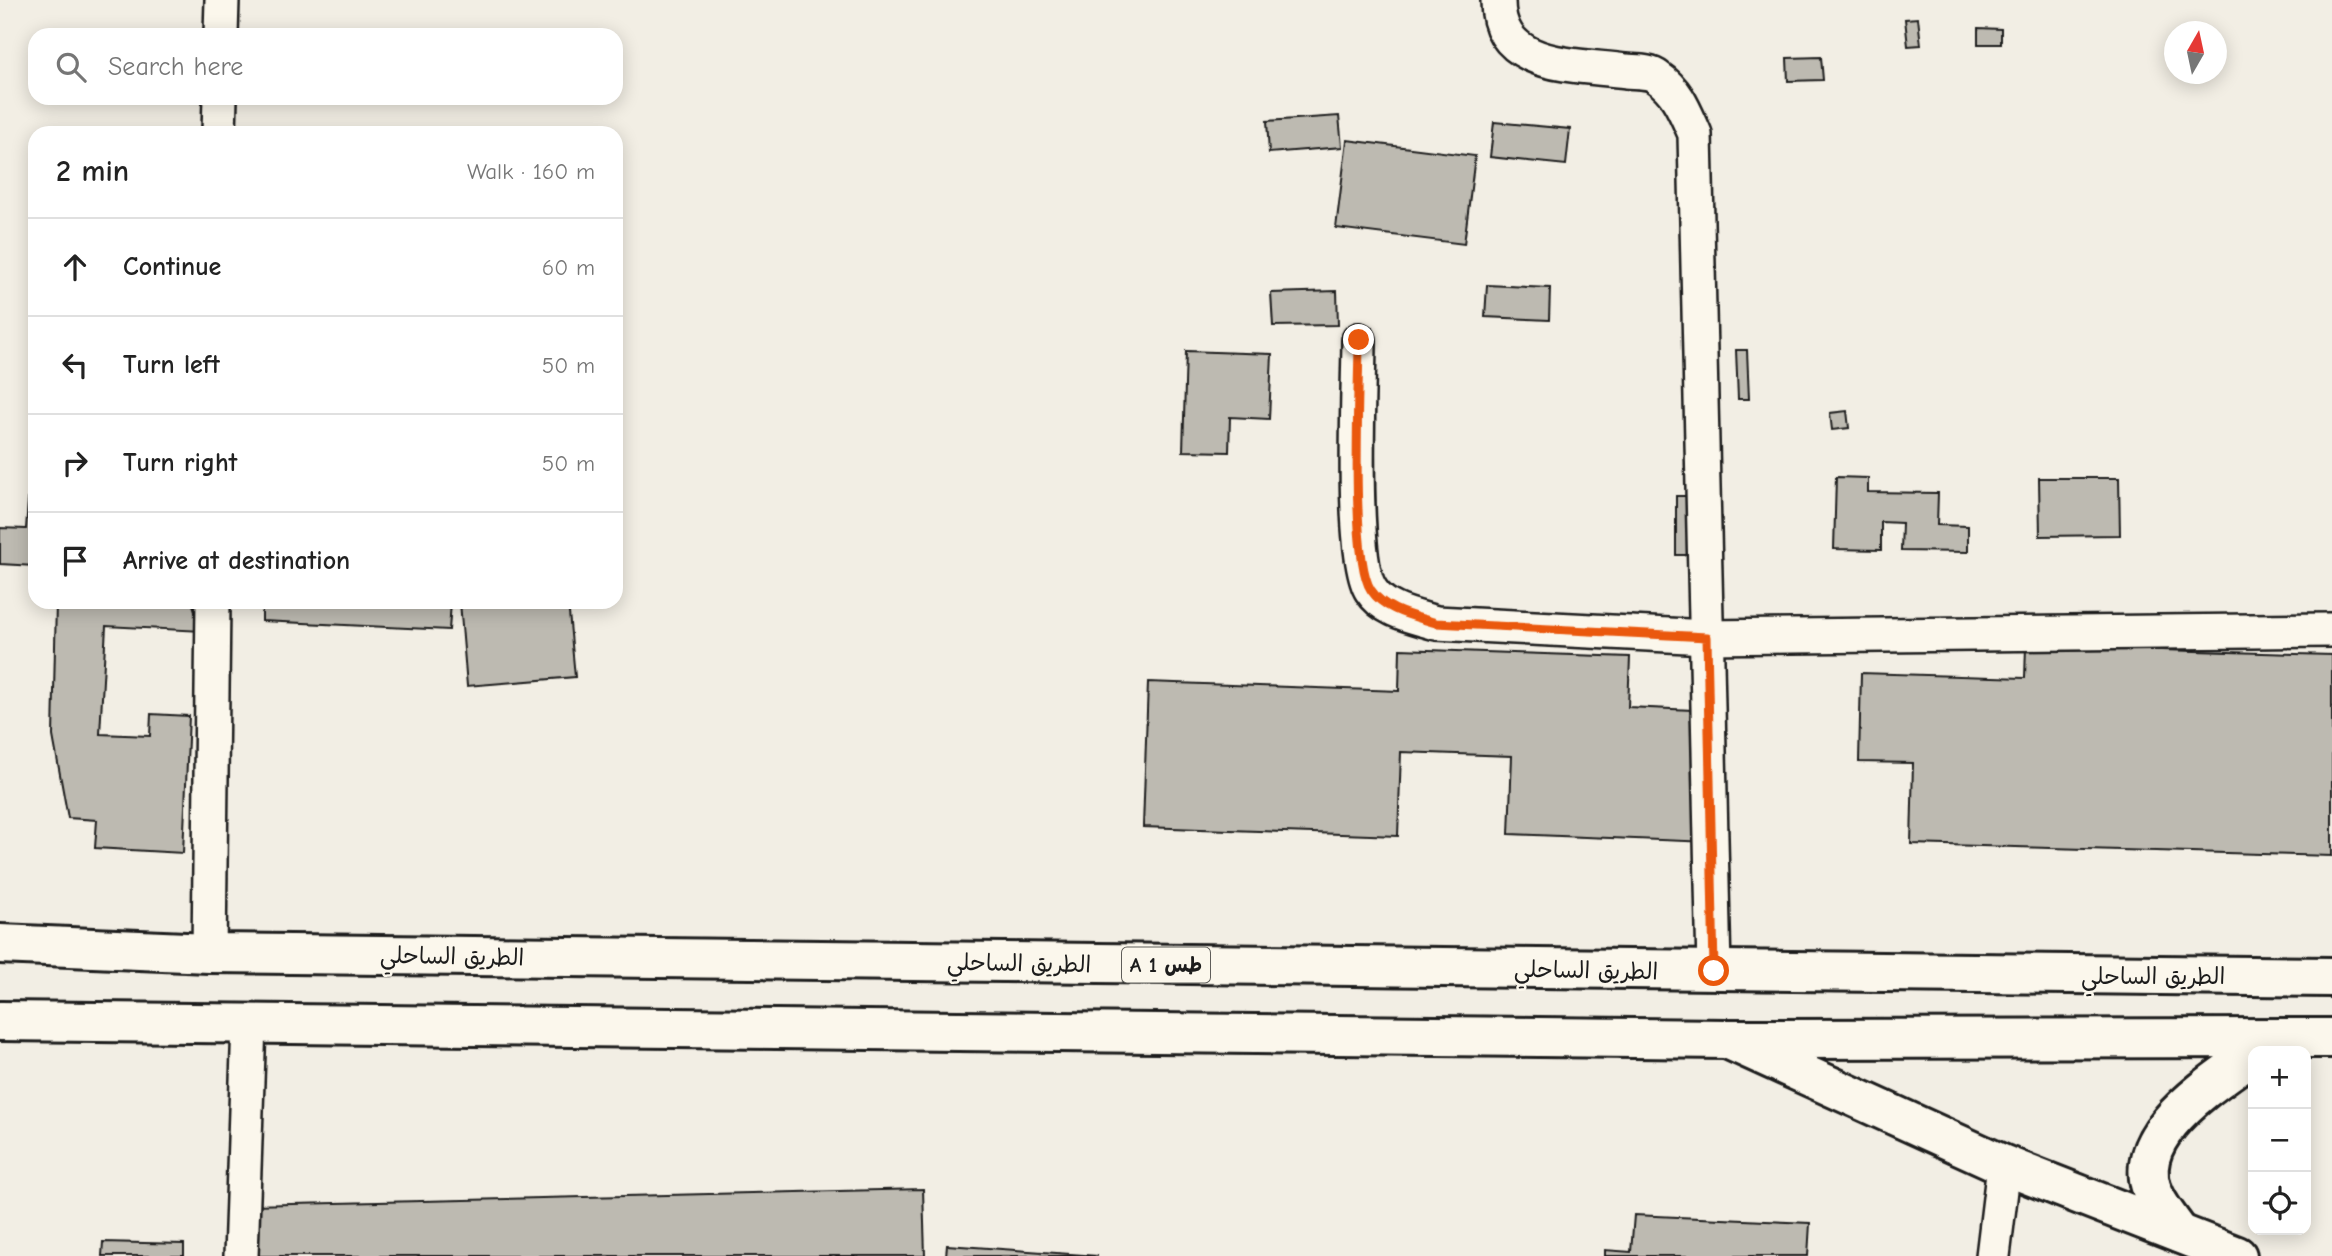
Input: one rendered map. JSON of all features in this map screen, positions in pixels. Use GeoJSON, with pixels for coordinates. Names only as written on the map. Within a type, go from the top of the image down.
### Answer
{"type":"FeatureCollection","features":[{"type":"Feature","properties":{"kind":"main road","name":"الطريق الساحلي"},"geometry":{"type":"LineString","coordinates":[[0,944],[209,953],[2332,977]]}},
{"type":"Feature","properties":{"kind":"main road"},"geometry":{"type":"LineString","coordinates":[[0,1021],[1727,1039],[2248,1048]]}},
{"type":"Feature","properties":{"kind":"main road"},"geometry":{"type":"LineString","coordinates":[[2276,1046],[2332,1038]]}},
{"type":"Feature","properties":{"kind":"main road"},"geometry":{"type":"LineString","coordinates":[[1727,1039],[2004,1165],[2237,1256]]}},
{"type":"Feature","properties":{"kind":"main road"},"geometry":{"type":"LineString","coordinates":[[2179,1233],[2154,1195],[2150,1169],[2156,1142],[2169,1119],[2248,1058]]}},
{"type":"Feature","properties":{"kind":"street"},"geometry":{"type":"LineString","coordinates":[[221,28],[222,0]]}},
{"type":"Feature","properties":{"kind":"street"},"geometry":{"type":"LineString","coordinates":[[1498,0],[1498,15],[1514,46],[1536,58],[1655,75],[1677,94],[1695,134],[1714,971]]}},
{"type":"Feature","properties":{"kind":"street"},"geometry":{"type":"LineString","coordinates":[[219,126],[220,105]]}},
{"type":"Feature","properties":{"kind":"street"},"geometry":{"type":"LineString","coordinates":[[1359,340],[1359,513],[1362,562],[1371,590],[1394,611],[1436,623],[1707,637],[2332,630]]}},
{"type":"Feature","properties":{"kind":"street"},"geometry":{"type":"LineString","coordinates":[[209,953],[213,609]]}},
{"type":"Feature","properties":{"kind":"street"},"geometry":{"type":"LineString","coordinates":[[241,1256],[248,1023]]}},
{"type":"Feature","properties":{"kind":"street"},"geometry":{"type":"LineString","coordinates":[[1993,1256],[2004,1165]]}},
{"type":"Feature","properties":{"kind":"building"},"geometry":{"type":"Polygon","coordinates":[[[1918,18],[1921,45],[1908,46],[1905,19],[1918,18]]]}},
{"type":"Feature","properties":{"kind":"building"},"geometry":{"type":"Polygon","coordinates":[[[1978,28],[2001,29],[2001,44],[1978,44],[1978,28]]]}},
{"type":"Feature","properties":{"kind":"building"},"geometry":{"type":"Polygon","coordinates":[[[1821,57],[1823,80],[1788,81],[1787,58],[1821,57]]]}},
{"type":"Feature","properties":{"kind":"building"},"geometry":{"type":"Polygon","coordinates":[[[1339,116],[1342,147],[1269,153],[1267,121],[1339,116]]]}},
{"type":"Feature","properties":{"kind":"building"},"geometry":{"type":"Polygon","coordinates":[[[1494,122],[1570,129],[1566,165],[1490,157],[1494,122]]]}},
{"type":"Feature","properties":{"kind":"building"},"geometry":{"type":"Polygon","coordinates":[[[1347,140],[1475,156],[1464,244],[1336,228],[1347,140]]]}},
{"type":"Feature","properties":{"kind":"building"},"geometry":{"type":"Polygon","coordinates":[[[1487,285],[1550,288],[1549,320],[1485,317],[1487,285]]]}},
{"type":"Feature","properties":{"kind":"building"},"geometry":{"type":"Polygon","coordinates":[[[1337,291],[1338,325],[1273,326],[1271,293],[1337,291]]]}},
{"type":"Feature","properties":{"kind":"building"},"geometry":{"type":"Polygon","coordinates":[[[1736,350],[1747,350],[1749,399],[1738,399],[1736,350]]]}},
{"type":"Feature","properties":{"kind":"building"},"geometry":{"type":"Polygon","coordinates":[[[1186,351],[1272,354],[1269,419],[1230,417],[1229,452],[1183,451],[1186,351]]]}},
{"type":"Feature","properties":{"kind":"building"},"geometry":{"type":"Polygon","coordinates":[[[1847,411],[1849,428],[1832,430],[1830,413],[1847,411]]]}},
{"type":"Feature","properties":{"kind":"building"},"geometry":{"type":"Polygon","coordinates":[[[1836,477],[1868,478],[1868,492],[1938,493],[1937,525],[1968,526],[1968,552],[1901,551],[1902,523],[1881,522],[1881,550],[1834,549],[1836,477]]]}},
{"type":"Feature","properties":{"kind":"building"},"geometry":{"type":"Polygon","coordinates":[[[2039,478],[2119,478],[2120,535],[2040,536],[2039,478]]]}},
{"type":"Feature","properties":{"kind":"building"},"geometry":{"type":"Polygon","coordinates":[[[1676,496],[1703,496],[1704,555],[1676,555],[1676,496]]]}},
{"type":"Feature","properties":{"kind":"building"},"geometry":{"type":"Polygon","coordinates":[[[28,501],[28,566],[0,564],[0,528],[26,529],[28,501]]]}},
{"type":"Feature","properties":{"kind":"building"},"geometry":{"type":"Polygon","coordinates":[[[56,609],[194,609],[202,631],[106,626],[100,734],[150,736],[151,714],[189,716],[183,853],[95,848],[97,820],[68,818],[53,736],[56,609]]]}},
{"type":"Feature","properties":{"kind":"building"},"geometry":{"type":"Polygon","coordinates":[[[262,609],[450,609],[449,630],[262,621],[262,609]]]}},
{"type":"Feature","properties":{"kind":"building"},"geometry":{"type":"Polygon","coordinates":[[[461,609],[569,609],[575,677],[467,686],[461,609]]]}},
{"type":"Feature","properties":{"kind":"building"},"geometry":{"type":"Polygon","coordinates":[[[2026,646],[2332,655],[2332,856],[1911,844],[1913,763],[1859,762],[1861,673],[2025,678],[2026,646]]]}},
{"type":"Feature","properties":{"kind":"building"},"geometry":{"type":"Polygon","coordinates":[[[1400,649],[1630,657],[1628,707],[1715,711],[1710,842],[1509,834],[1512,756],[1401,752],[1398,836],[1143,827],[1148,682],[1399,691],[1400,649]]]}},
{"type":"Feature","properties":{"kind":"building"},"geometry":{"type":"Polygon","coordinates":[[[923,1189],[925,1256],[252,1256],[250,1205],[923,1189]]]}},
{"type":"Feature","properties":{"kind":"building"},"geometry":{"type":"Polygon","coordinates":[[[1634,1215],[1810,1223],[1808,1256],[1605,1256],[1605,1250],[1631,1252],[1634,1215]]]}},
{"type":"Feature","properties":{"kind":"building"},"geometry":{"type":"Polygon","coordinates":[[[103,1242],[184,1244],[184,1256],[102,1256],[103,1242]]]}},
{"type":"Feature","properties":{"kind":"building"},"geometry":{"type":"Polygon","coordinates":[[[947,1245],[1098,1256],[946,1256],[947,1245]]]}},
{"type":"Feature","properties":{"kind":"route"},"geometry":{"type":"LineString","coordinates":[[1359,340],[1359,513],[1362,562],[1371,590],[1394,611],[1436,623],[1707,637],[1714,971]]}}]}
